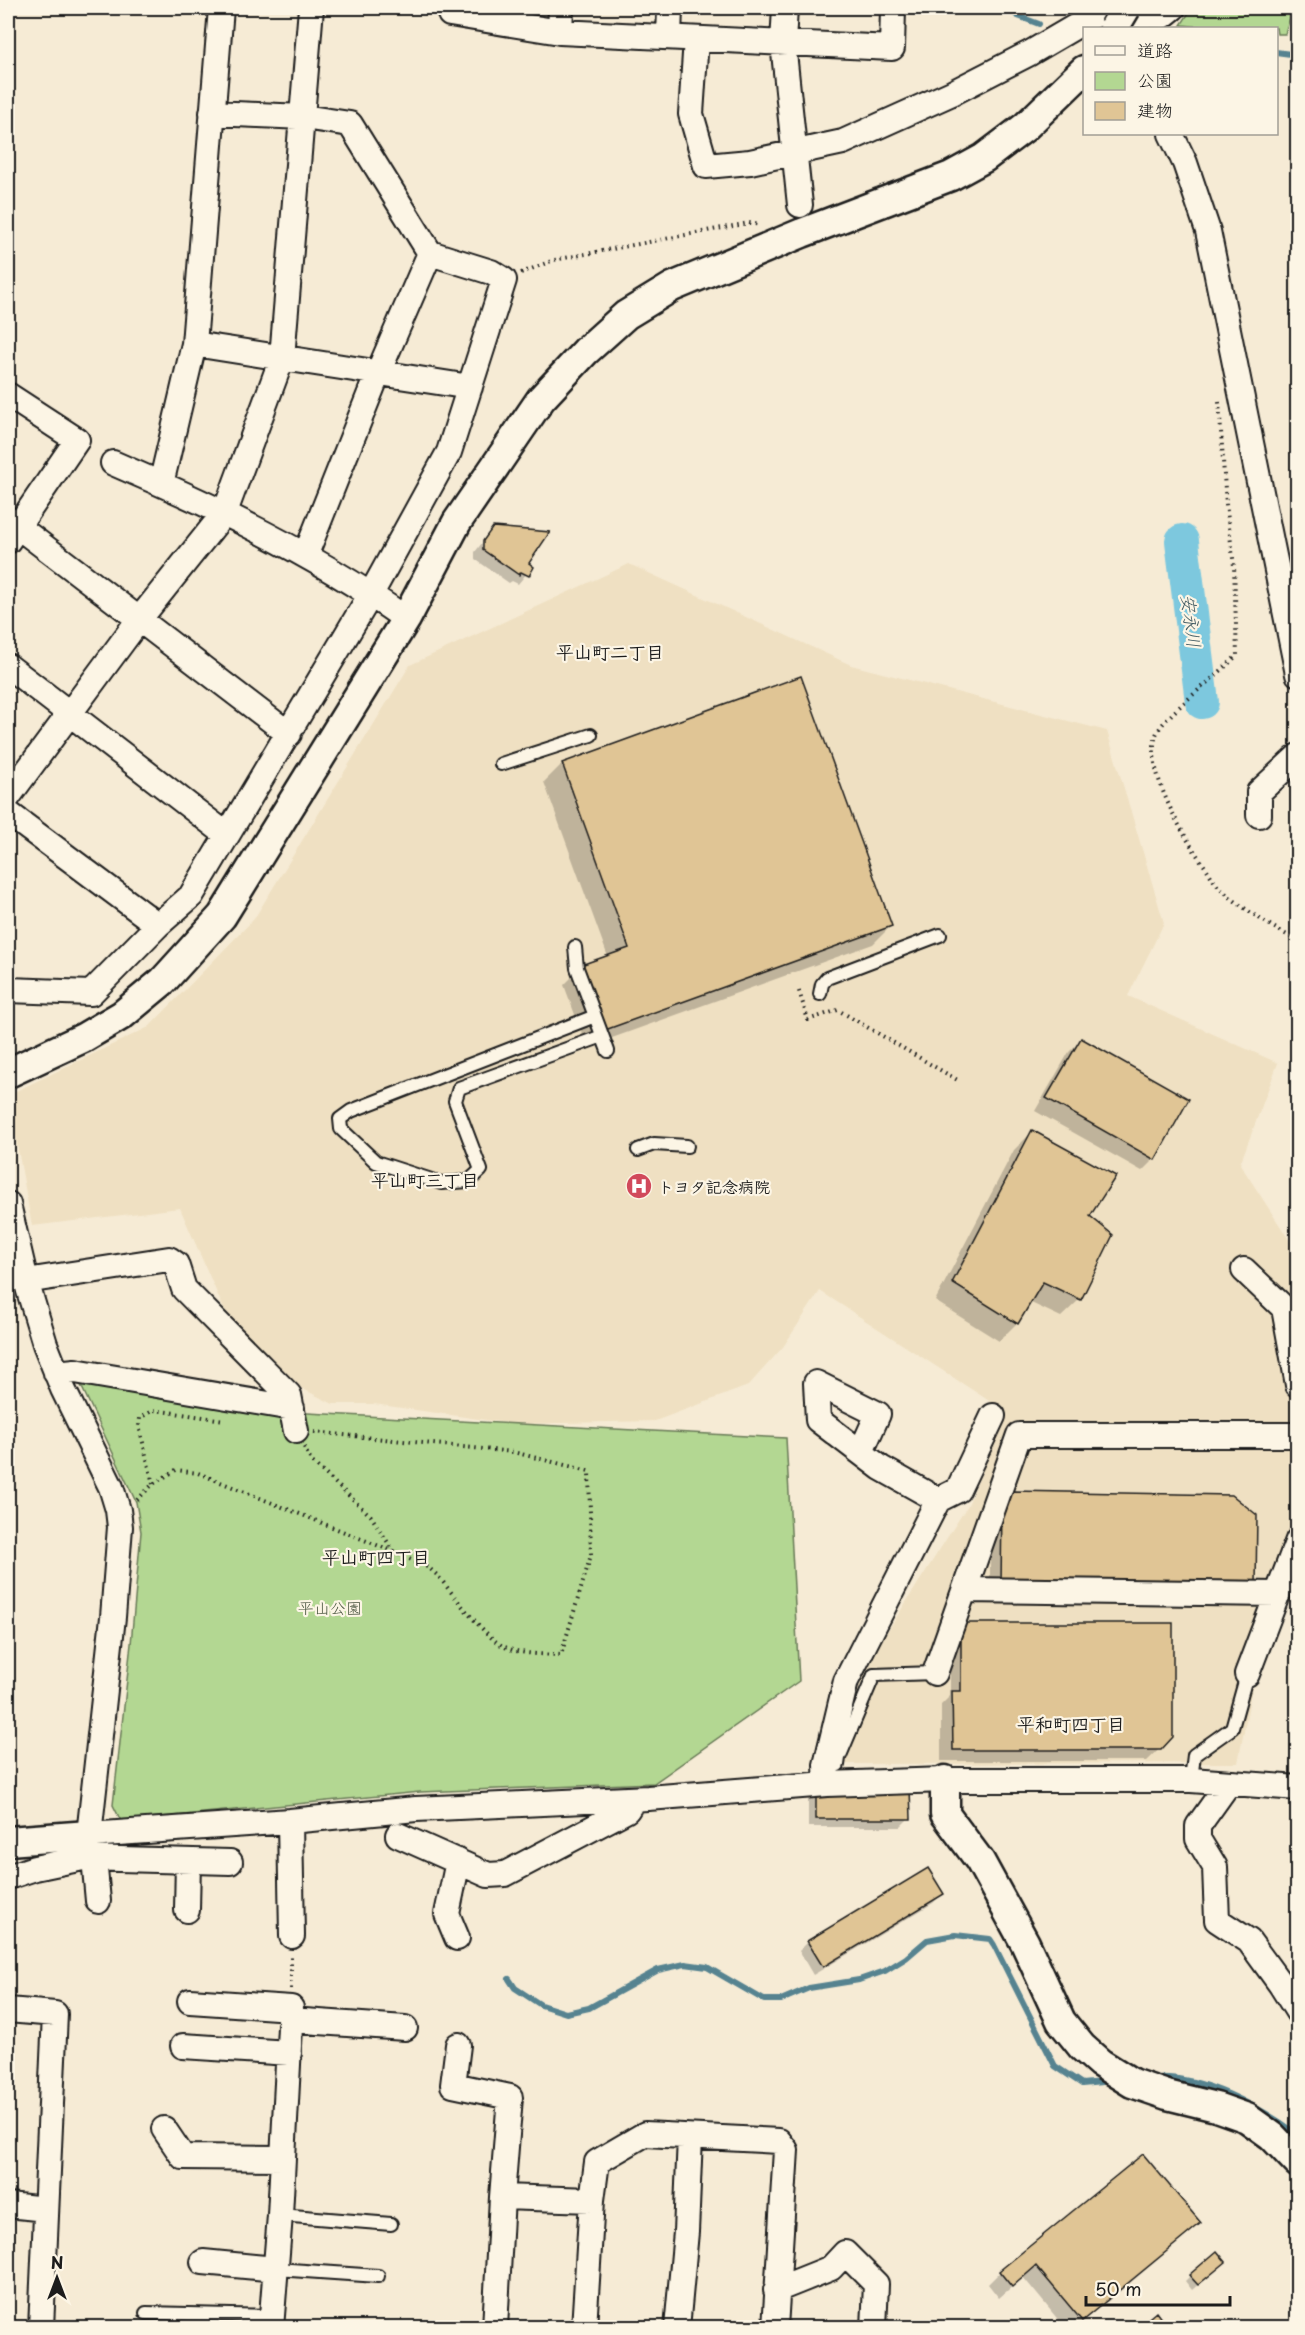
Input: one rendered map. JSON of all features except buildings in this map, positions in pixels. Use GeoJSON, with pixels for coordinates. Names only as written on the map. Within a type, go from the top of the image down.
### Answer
{"type":"FeatureCollection","features":[{"type":"Feature","properties":{"kind":"street"},"geometry":{"type":"LineString","coordinates":[[160,484],[194,344],[221,8]]}},
{"type":"Feature","properties":{"kind":"street"},"geometry":{"type":"LineString","coordinates":[[8,798],[138,621],[225,512],[282,358],[311,8]]}},
{"type":"Feature","properties":{"kind":"street"},"geometry":{"type":"LineString","coordinates":[[451,8],[450,14],[560,32],[892,48],[893,8]]}},
{"type":"Feature","properties":{"kind":"street"},"geometry":{"type":"LineString","coordinates":[[560,32],[561,8]]}},
{"type":"Feature","properties":{"kind":"street"},"geometry":{"type":"LineString","coordinates":[[669,37],[670,8]]}},
{"type":"Feature","properties":{"kind":"street"},"geometry":{"type":"LineString","coordinates":[[785,8],[783,43],[800,205]]}},
{"type":"Feature","properties":{"kind":"street"},"geometry":{"type":"LineString","coordinates":[[1086,27],[1125,8]]}},
{"type":"Feature","properties":{"kind":"street"},"geometry":{"type":"LineString","coordinates":[[1101,20],[1163,16],[1173,8]]}},
{"type":"Feature","properties":{"kind":"street"},"geometry":{"type":"LineString","coordinates":[[696,39],[692,114],[706,166],[750,162],[843,142],[909,113],[1083,28]]}},
{"type":"Feature","properties":{"kind":"street"},"geometry":{"type":"LineString","coordinates":[[8,1073],[83,1038],[122,1015],[163,981],[222,916],[406,619],[457,522],[542,399],[586,351],[626,315],[672,287],[802,233],[951,176],[1004,144],[1046,108],[1083,71]]}},
{"type":"Feature","properties":{"kind":"street"},"geometry":{"type":"LineString","coordinates":[[8,990],[91,993],[191,896],[371,594],[449,452],[504,280],[491,272],[430,253],[350,124],[303,117],[212,114]]}},
{"type":"Feature","properties":{"kind":"street"},"geometry":{"type":"LineString","coordinates":[[1171,135],[1185,163],[1208,231],[1298,674]]}},
{"type":"Feature","properties":{"kind":"street"},"geometry":{"type":"LineString","coordinates":[[306,554],[378,373],[430,253]]}},
{"type":"Feature","properties":{"kind":"street"},"geometry":{"type":"LineString","coordinates":[[194,344],[470,387]]}},
{"type":"Feature","properties":{"kind":"street"},"geometry":{"type":"LineString","coordinates":[[8,395],[76,440],[11,529],[289,734]]}},
{"type":"Feature","properties":{"kind":"street"},"geometry":{"type":"LineString","coordinates":[[112,463],[225,512],[306,554],[371,594],[406,619]]}},
{"type":"Feature","properties":{"kind":"street"},"geometry":{"type":"LineString","coordinates":[[8,666],[227,834]]}},
{"type":"Feature","properties":{"kind":"street"},"geometry":{"type":"LineString","coordinates":[[1259,815],[1259,792],[1298,756]]}},
{"type":"Feature","properties":{"kind":"street"},"geometry":{"type":"LineString","coordinates":[[8,813],[158,926]]}},
{"type":"Feature","properties":{"kind":"street"},"geometry":{"type":"LineString","coordinates":[[8,1204],[26,1281],[45,1344],[56,1373],[111,1487],[118,1510],[120,1527],[113,1617],[88,1850],[98,1901]]}},
{"type":"Feature","properties":{"kind":"street"},"geometry":{"type":"LineString","coordinates":[[26,1281],[169,1259],[176,1264],[184,1289],[289,1395],[294,1420],[75,1371],[56,1373]]}},
{"type":"Feature","properties":{"kind":"street"},"geometry":{"type":"LineString","coordinates":[[1244,1270],[1284,1308],[1298,1385]]}},
{"type":"Feature","properties":{"kind":"street"},"geometry":{"type":"LineString","coordinates":[[831,1784],[826,1766],[846,1681],[938,1500],[958,1490],[993,1416]]}},
{"type":"Feature","properties":{"kind":"street"},"geometry":{"type":"LineString","coordinates":[[935,1673],[1019,1435],[1298,1435]]}},
{"type":"Feature","properties":{"kind":"street"},"geometry":{"type":"LineString","coordinates":[[861,1452],[881,1468],[938,1500]]}},
{"type":"Feature","properties":{"kind":"street"},"geometry":{"type":"LineString","coordinates":[[1247,1674],[1298,1540]]}},
{"type":"Feature","properties":{"kind":"street"},"geometry":{"type":"LineString","coordinates":[[965,1590],[1278,1593]]}},
{"type":"Feature","properties":{"kind":"street"},"geometry":{"type":"LineString","coordinates":[[945,1780],[945,1814],[980,1861],[1025,1943],[1061,2021],[1082,2047],[1100,2063],[1132,2083],[1167,2095],[1216,2106],[1247,2118],[1272,2136],[1298,2163]]}},
{"type":"Feature","properties":{"kind":"street"},"geometry":{"type":"LineString","coordinates":[[8,1877],[144,1831],[290,1821],[416,1809],[634,1799],[831,1784],[945,1780],[1191,1780],[1298,1788]]}},
{"type":"Feature","properties":{"kind":"street"},"geometry":{"type":"LineString","coordinates":[[1228,1784],[1198,1826],[1198,1839],[1215,1867],[1217,1920],[1249,1941],[1298,2012]]}},
{"type":"Feature","properties":{"kind":"street"},"geometry":{"type":"LineString","coordinates":[[398,1835],[488,1875],[505,1874],[627,1810],[634,1799]]}},
{"type":"Feature","properties":{"kind":"street"},"geometry":{"type":"LineString","coordinates":[[290,1821],[292,1935]]}},
{"type":"Feature","properties":{"kind":"street"},"geometry":{"type":"LineString","coordinates":[[142,1860],[144,1831]]}},
{"type":"Feature","properties":{"kind":"street"},"geometry":{"type":"LineString","coordinates":[[8,1841],[88,1850],[142,1860],[230,1862]]}},
{"type":"Feature","properties":{"kind":"street"},"geometry":{"type":"LineString","coordinates":[[187,1910],[188,1861]]}},
{"type":"Feature","properties":{"kind":"street"},"geometry":{"type":"LineString","coordinates":[[457,1938],[447,1914],[458,1862]]}},
{"type":"Feature","properties":{"kind":"street"},"geometry":{"type":"LineString","coordinates":[[190,2001],[405,2028]]}},
{"type":"Feature","properties":{"kind":"street"},"geometry":{"type":"LineString","coordinates":[[8,2010],[55,2014],[41,2328]]}},
{"type":"Feature","properties":{"kind":"street"},"geometry":{"type":"LineString","coordinates":[[272,2322],[291,2014]]}},
{"type":"Feature","properties":{"kind":"street"},"geometry":{"type":"LineString","coordinates":[[458,2045],[453,2085],[510,2097],[495,2328]]}},
{"type":"Feature","properties":{"kind":"street"},"geometry":{"type":"LineString","coordinates":[[183,2046],[289,2053]]}},
{"type":"Feature","properties":{"kind":"street"},"geometry":{"type":"LineString","coordinates":[[164,2129],[183,2157],[283,2158]]}},
{"type":"Feature","properties":{"kind":"street"},"geometry":{"type":"LineString","coordinates":[[584,2328],[592,2200],[597,2162],[645,2134],[779,2141],[786,2150],[775,2328]]}},
{"type":"Feature","properties":{"kind":"street"},"geometry":{"type":"LineString","coordinates":[[677,2328],[686,2232],[690,2136]]}},
{"type":"Feature","properties":{"kind":"street"},"geometry":{"type":"LineString","coordinates":[[502,2197],[592,2200]]}},
{"type":"Feature","properties":{"kind":"street"},"geometry":{"type":"LineString","coordinates":[[8,2205],[46,2209]]}},
{"type":"Feature","properties":{"kind":"street"},"geometry":{"type":"LineString","coordinates":[[776,2290],[831,2268],[845,2253],[876,2284],[874,2328]]}},
{"type":"Feature","properties":{"kind":"street"},"geometry":{"type":"LineString","coordinates":[[203,2262],[276,2269]]}},
{"type":"Feature","properties":{"kind":"lane"},"geometry":{"type":"LineString","coordinates":[[501,764],[591,735]]}},
{"type":"Feature","properties":{"kind":"lane"},"geometry":{"type":"LineString","coordinates":[[819,994],[827,978],[940,935]]}},
{"type":"Feature","properties":{"kind":"lane"},"geometry":{"type":"LineString","coordinates":[[575,946],[577,968],[608,1050]]}},
{"type":"Feature","properties":{"kind":"lane"},"geometry":{"type":"LineString","coordinates":[[590,1018],[351,1111],[340,1119],[341,1129],[376,1162],[441,1183],[468,1181],[481,1170],[455,1101],[459,1088],[597,1038]]}},
{"type":"Feature","properties":{"kind":"lane"},"geometry":{"type":"LineString","coordinates":[[638,1150],[654,1144],[687,1146]]}},
{"type":"Feature","properties":{"kind":"lane"},"geometry":{"type":"LineString","coordinates":[[831,1784],[839,1758],[874,1675],[935,1673]]}},
{"type":"Feature","properties":{"kind":"lane"},"geometry":{"type":"LineString","coordinates":[[1191,1780],[1194,1755],[1232,1728],[1247,1674]]}},
{"type":"Feature","properties":{"kind":"lane"},"geometry":{"type":"LineString","coordinates":[[280,2215],[391,2224]]}},
{"type":"Feature","properties":{"kind":"lane"},"geometry":{"type":"LineString","coordinates":[[276,2269],[378,2276]]}},
{"type":"Feature","properties":{"kind":"lane"},"geometry":{"type":"LineString","coordinates":[[146,2313],[272,2322]]}},
{"type":"Feature","properties":{"kind":"path"},"geometry":{"type":"LineString","coordinates":[[504,280],[554,260],[749,223],[764,225]]}},
{"type":"Feature","properties":{"kind":"path"},"geometry":{"type":"LineString","coordinates":[[1219,393],[1226,504],[1234,566],[1237,655],[1224,670],[1176,710],[1156,734],[1155,757],[1160,780],[1183,836],[1220,889],[1274,928],[1298,941]]}},
{"type":"Feature","properties":{"kind":"path"},"geometry":{"type":"LineString","coordinates":[[799,991],[808,1020],[838,1010],[958,1081]]}},
{"type":"Feature","properties":{"kind":"path"},"geometry":{"type":"LineString","coordinates":[[153,1484],[139,1426],[140,1418],[154,1410],[225,1420]]}},
{"type":"Feature","properties":{"kind":"path"},"geometry":{"type":"LineString","coordinates":[[294,1420],[306,1454],[311,1461],[371,1516],[394,1552]]}},
{"type":"Feature","properties":{"kind":"path"},"geometry":{"type":"LineString","coordinates":[[118,1510],[131,1506],[153,1484],[176,1470],[198,1473],[429,1568],[494,1641],[507,1648],[531,1653],[561,1655],[591,1555],[589,1471],[513,1452],[294,1420]]}},
{"type":"Feature","properties":{"kind":"path"},"geometry":{"type":"LineString","coordinates":[[291,2014],[292,1935]]}},
{"type":"Feature","properties":{"kind":"shaded area","name":"トヨタ記念病院"},"geometry":{"type":"Polygon","coordinates":[[[629,564],[851,665],[1107,731],[1164,923],[1128,996],[1278,1063],[1240,1164],[1297,1252],[1297,1579],[1254,1677],[1238,1763],[830,1764],[866,1665],[968,1505],[1006,1416],[994,1404],[820,1291],[783,1347],[748,1386],[655,1421],[514,1424],[374,1404],[333,1404],[291,1383],[226,1314],[180,1208],[32,1226],[8,1095],[149,1027],[254,919],[410,665],[629,564]]]}},
{"type":"Feature","properties":{"kind":"green space"},"geometry":{"type":"Polygon","coordinates":[[[1192,8],[1293,8],[1285,34],[1278,34],[1278,27],[1181,25],[1192,8]]]}},
{"type":"Feature","properties":{"kind":"green space","name":"平山公園"},"geometry":{"type":"Polygon","coordinates":[[[78,1379],[288,1412],[786,1438],[799,1681],[654,1783],[420,1792],[121,1821],[113,1805],[141,1532],[136,1502],[78,1379]]]}},
{"type":"Feature","properties":{"kind":"waterway"},"geometry":{"type":"LineString","coordinates":[[1007,8],[1018,16],[1039,24]]}},
{"type":"Feature","properties":{"kind":"waterway"},"geometry":{"type":"LineString","coordinates":[[1278,52],[1298,55]]}},
{"type":"Feature","properties":{"kind":"waterway","name":"安永川"},"geometry":{"type":"LineString","coordinates":[[1182,541],[1202,702]]}},
{"type":"Feature","properties":{"kind":"waterway"},"geometry":{"type":"LineString","coordinates":[[509,1979],[515,1988],[541,2005],[566,2013],[589,2008],[658,1970],[685,1964],[707,1967],[764,2000],[781,2000],[809,1988],[859,1980],[885,1971],[906,1958],[927,1940],[955,1935],[990,1939],[1055,2066],[1082,2084],[1102,2082]]}},
{"type":"Feature","properties":{"kind":"waterway"},"geometry":{"type":"LineString","coordinates":[[1153,2078],[1191,2081],[1229,2094],[1298,2135]]}},
{"type":"Feature","properties":{"kind":"place","name":"トヨタ記念病院"},"geometry":{"type":"Point","coordinates":[639,1186]}},
{"type":"Feature","properties":{"kind":"district","name":"平山町二丁目"},"geometry":{"type":"Point","coordinates":[610,651]}},
{"type":"Feature","properties":{"kind":"district","name":"平山町三丁目"},"geometry":{"type":"Point","coordinates":[425,1179]}},
{"type":"Feature","properties":{"kind":"district","name":"平山町四丁目"},"geometry":{"type":"Point","coordinates":[376,1556]}},
{"type":"Feature","properties":{"kind":"district","name":"平和町四丁目"},"geometry":{"type":"Point","coordinates":[1071,1723]}}]}
